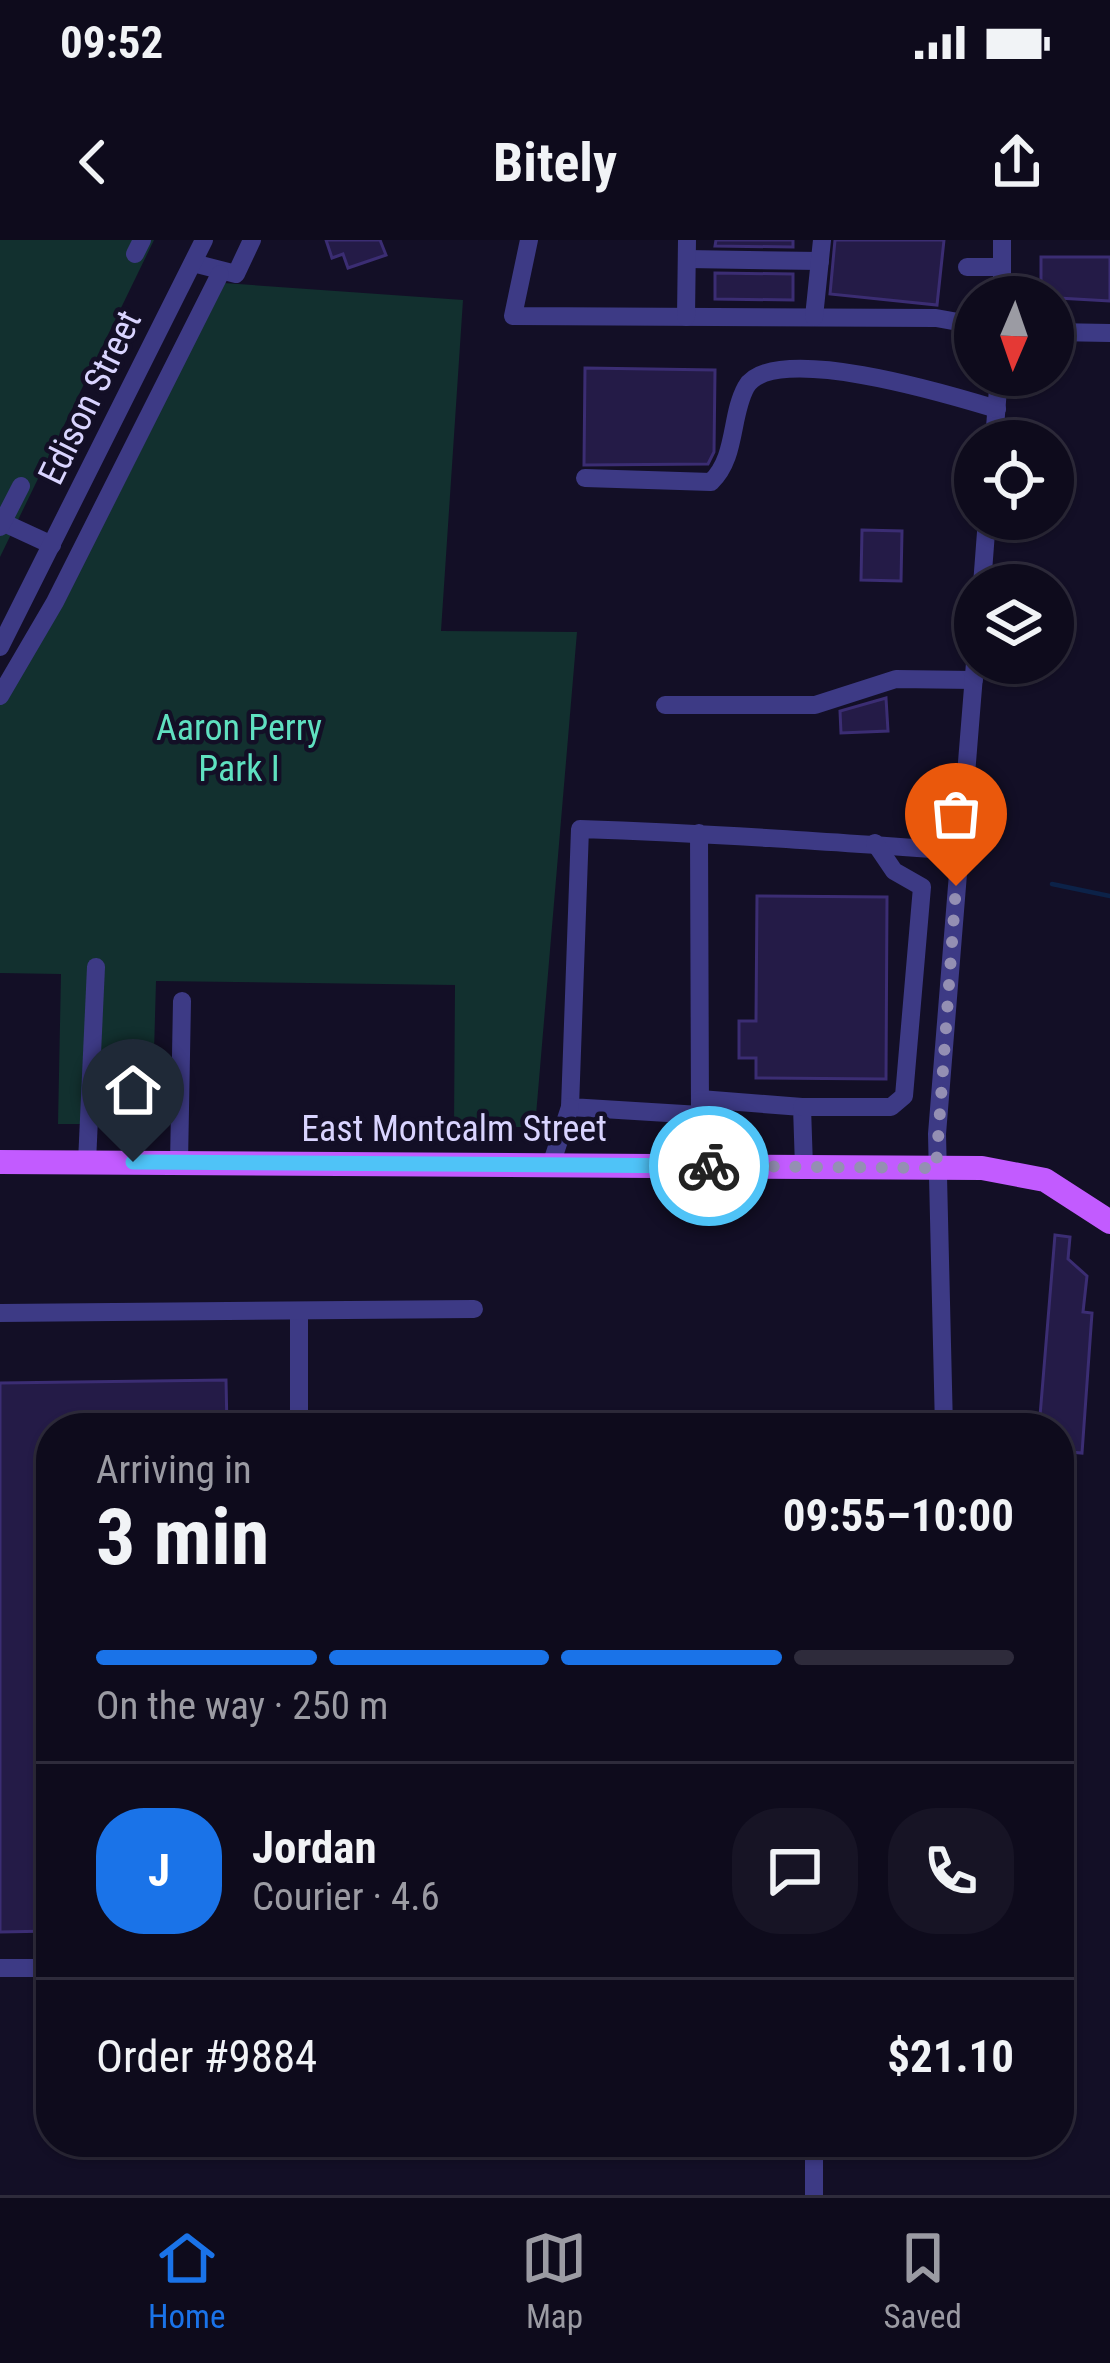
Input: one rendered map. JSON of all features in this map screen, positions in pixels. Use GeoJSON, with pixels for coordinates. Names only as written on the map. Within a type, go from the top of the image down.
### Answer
{"type":"FeatureCollection","features":[{"type":"Feature","properties":{"kind":"main road","name":"East Montcalm Street"},"geometry":{"type":"LineString","coordinates":[[0,1162],[996,1169],[1035,1177],[1110,1222]]}},
{"type":"Feature","properties":{"kind":"street","name":"Edison Street"},"geometry":{"type":"LineString","coordinates":[[3,632],[52,545],[204,240]]}},
{"type":"Feature","properties":{"kind":"street"},"geometry":{"type":"LineString","coordinates":[[193,262],[220,274],[236,274],[252,240]]}},
{"type":"Feature","properties":{"kind":"street"},"geometry":{"type":"LineString","coordinates":[[529,240],[512,316],[954,322]]}},
{"type":"Feature","properties":{"kind":"street"},"geometry":{"type":"LineString","coordinates":[[814,317],[822,240]]}},
{"type":"Feature","properties":{"kind":"street"},"geometry":{"type":"LineString","coordinates":[[1002,240],[1002,276]]}},
{"type":"Feature","properties":{"kind":"street"},"geometry":{"type":"LineString","coordinates":[[686,316],[687,249],[820,261]]}},
{"type":"Feature","properties":{"kind":"street"},"geometry":{"type":"LineString","coordinates":[[968,267],[1002,267]]}},
{"type":"Feature","properties":{"kind":"street"},"geometry":{"type":"LineString","coordinates":[[0,696],[55,602],[220,274]]}},
{"type":"Feature","properties":{"kind":"street"},"geometry":{"type":"LineString","coordinates":[[177,295],[204,306]]}},
{"type":"Feature","properties":{"kind":"street"},"geometry":{"type":"LineString","coordinates":[[1074,332],[1110,333]]}},
{"type":"Feature","properties":{"kind":"street"},"geometry":{"type":"LineString","coordinates":[[585,478],[711,482],[729,449],[747,384],[765,370],[794,368],[926,386],[997,409]]}},
{"type":"Feature","properties":{"kind":"street"},"geometry":{"type":"LineString","coordinates":[[996,420],[998,396]]}},
{"type":"Feature","properties":{"kind":"street"},"geometry":{"type":"LineString","coordinates":[[21,486],[1,525],[52,545]]}},
{"type":"Feature","properties":{"kind":"street"},"geometry":{"type":"LineString","coordinates":[[665,705],[815,705],[896,679],[954,674]]}},
{"type":"Feature","properties":{"kind":"street"},"geometry":{"type":"LineString","coordinates":[[944,1413],[936,1168],[974,684]]}},
{"type":"Feature","properties":{"kind":"street"},"geometry":{"type":"LineString","coordinates":[[551,1165],[570,1107],[580,829],[959,850]]}},
{"type":"Feature","properties":{"kind":"street"},"geometry":{"type":"LineString","coordinates":[[570,1107],[700,1115],[699,833]]}},
{"type":"Feature","properties":{"kind":"street"},"geometry":{"type":"LineString","coordinates":[[700,1099],[802,1107],[891,1107],[904,1096],[922,887],[894,871],[875,843]]}},
{"type":"Feature","properties":{"kind":"street"},"geometry":{"type":"LineString","coordinates":[[87,1162],[96,967]]}},
{"type":"Feature","properties":{"kind":"street"},"geometry":{"type":"LineString","coordinates":[[179,1163],[182,1001]]}},
{"type":"Feature","properties":{"kind":"street"},"geometry":{"type":"LineString","coordinates":[[802,1107],[804,1167]]}},
{"type":"Feature","properties":{"kind":"street"},"geometry":{"type":"LineString","coordinates":[[0,1312],[474,1309]]}},
{"type":"Feature","properties":{"kind":"street"},"geometry":{"type":"LineString","coordinates":[[298,1311],[299,1413]]}},
{"type":"Feature","properties":{"kind":"street"},"geometry":{"type":"LineString","coordinates":[[0,1968],[36,1968]]}},
{"type":"Feature","properties":{"kind":"street"},"geometry":{"type":"LineString","coordinates":[[814,2157],[814,2195]]}},
{"type":"Feature","properties":{"kind":"green space"},"geometry":{"type":"Polygon","coordinates":[[[0,240],[154,240],[0,557],[0,240]]]}},
{"type":"Feature","properties":{"kind":"green space","name":"Aaron Perry Park I"},"geometry":{"type":"Polygon","coordinates":[[[210,282],[463,300],[441,631],[577,632],[535,1127],[454,1127],[455,985],[156,981],[152,1124],[58,1124],[61,974],[0,973],[0,697],[210,282]]]}},
{"type":"Feature","properties":{"kind":"building"},"geometry":{"type":"Polygon","coordinates":[[[326,240],[380,240],[386,255],[348,268],[343,254],[332,258],[326,240]]]}},
{"type":"Feature","properties":{"kind":"building"},"geometry":{"type":"Polygon","coordinates":[[[716,240],[793,240],[793,247],[715,246],[716,240]]]}},
{"type":"Feature","properties":{"kind":"building"},"geometry":{"type":"Polygon","coordinates":[[[835,240],[944,240],[937,305],[830,294],[835,240]]]}},
{"type":"Feature","properties":{"kind":"building"},"geometry":{"type":"Polygon","coordinates":[[[1041,257],[1110,257],[1110,301],[1074,299],[1074,276],[1041,276],[1041,257]]]}},
{"type":"Feature","properties":{"kind":"building"},"geometry":{"type":"Polygon","coordinates":[[[715,273],[793,274],[793,300],[715,299],[715,273]]]}},
{"type":"Feature","properties":{"kind":"building"},"geometry":{"type":"Polygon","coordinates":[[[585,368],[715,370],[714,452],[708,464],[584,465],[585,368]]]}},
{"type":"Feature","properties":{"kind":"building"},"geometry":{"type":"Polygon","coordinates":[[[862,530],[902,531],[901,581],[861,580],[862,530]]]}},
{"type":"Feature","properties":{"kind":"building"},"geometry":{"type":"Polygon","coordinates":[[[886,698],[888,731],[841,733],[840,711],[886,698]]]}},
{"type":"Feature","properties":{"kind":"building"},"geometry":{"type":"Polygon","coordinates":[[[757,896],[887,897],[886,1079],[756,1078],[756,1058],[739,1058],[739,1021],[756,1021],[757,896]]]}},
{"type":"Feature","properties":{"kind":"building"},"geometry":{"type":"Polygon","coordinates":[[[1055,1235],[1070,1237],[1068,1259],[1087,1276],[1083,1312],[1092,1313],[1082,1453],[1074,1452],[1074,1413],[1040,1413],[1055,1235]]]}},
{"type":"Feature","properties":{"kind":"building"},"geometry":{"type":"Polygon","coordinates":[[[226,1380],[227,1413],[36,1413],[36,1931],[0,1932],[0,1383],[226,1380]]]}},
{"type":"Feature","properties":{"kind":"waterway"},"geometry":{"type":"LineString","coordinates":[[1052,884],[1110,896]]}},
{"type":"Feature","properties":{"kind":"way so far"},"geometry":{"type":"LineString","coordinates":[[709,1166],[936,1168],[956,886]]}},
{"type":"Feature","properties":{"kind":"route"},"geometry":{"type":"LineString","coordinates":[[133,1162],[709,1166]]}}]}
